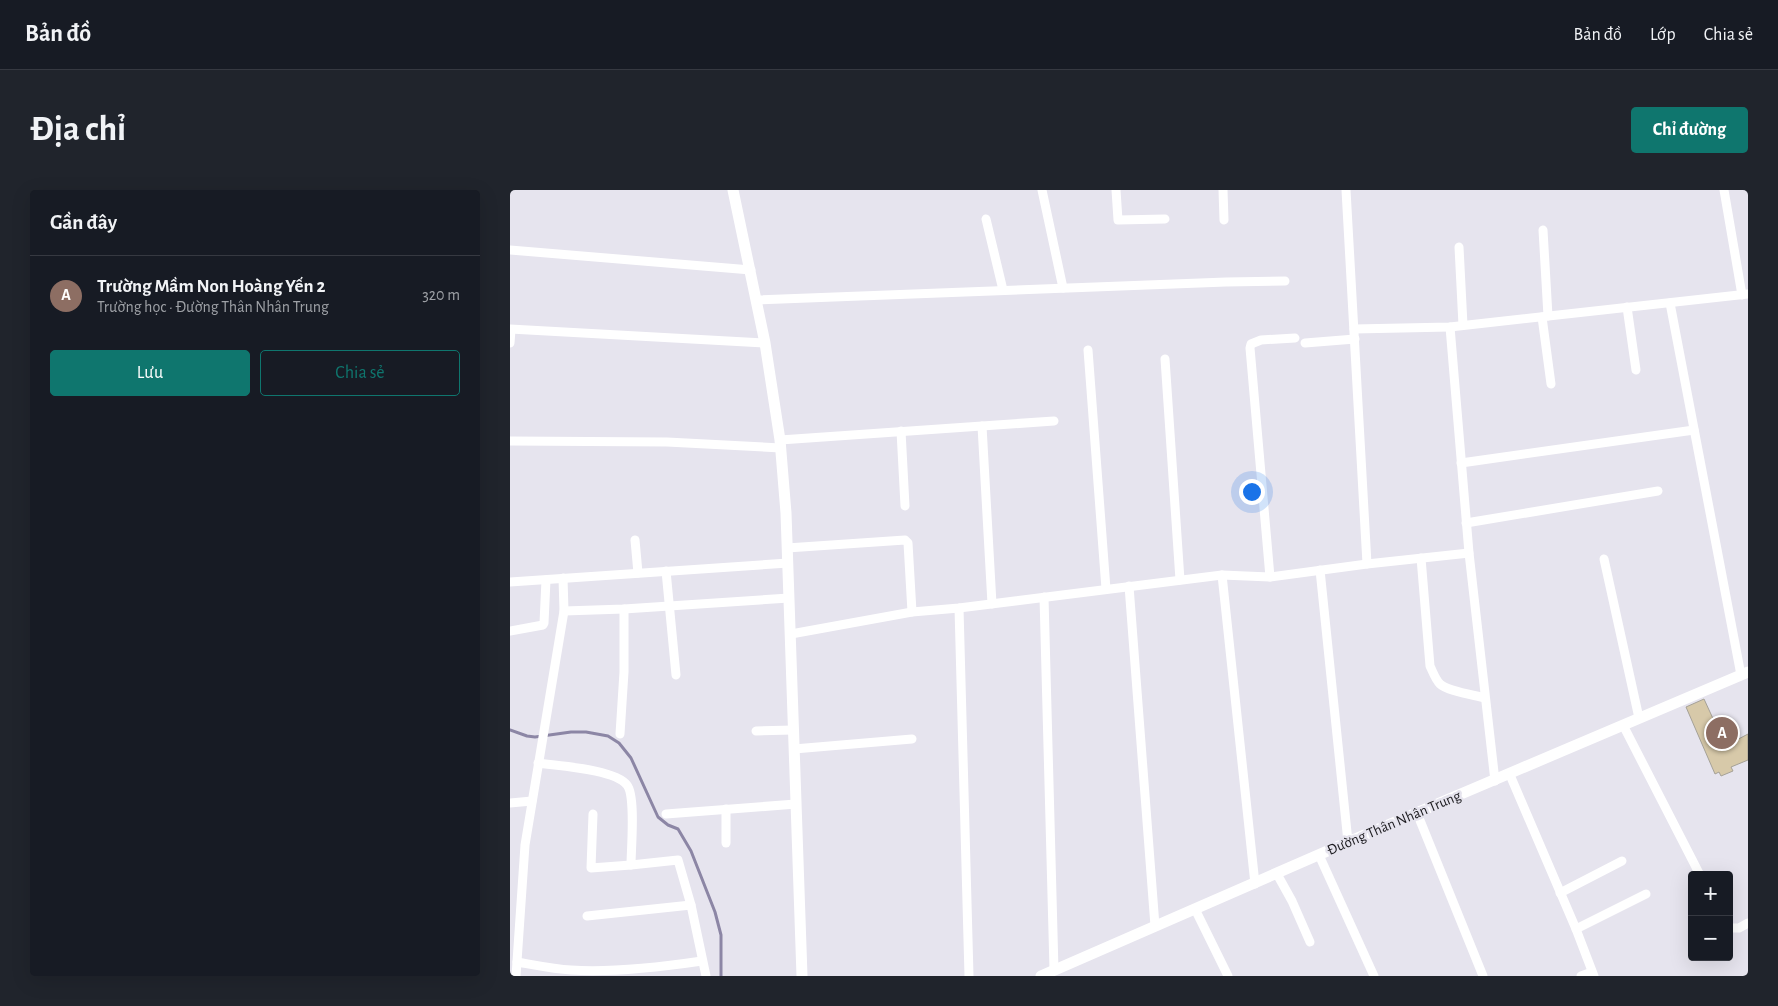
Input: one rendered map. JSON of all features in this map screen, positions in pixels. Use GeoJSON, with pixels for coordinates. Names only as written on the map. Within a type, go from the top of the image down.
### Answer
{"type":"FeatureCollection","features":[{"type":"Feature","properties":{"kind":"street"},"geometry":{"type":"LineString","coordinates":[[733,190],[766,342],[781,444],[791,634],[802,976]]}},
{"type":"Feature","properties":{"kind":"street"},"geometry":{"type":"LineString","coordinates":[[1042,190],[1063,288]]}},
{"type":"Feature","properties":{"kind":"street"},"geometry":{"type":"LineString","coordinates":[[1116,190],[1118,220],[1166,219]]}},
{"type":"Feature","properties":{"kind":"street"},"geometry":{"type":"LineString","coordinates":[[1223,190],[1224,220]]}},
{"type":"Feature","properties":{"kind":"street"},"geometry":{"type":"LineString","coordinates":[[1346,190],[1367,564]]}},
{"type":"Feature","properties":{"kind":"street"},"geometry":{"type":"LineString","coordinates":[[1354,328],[1450,327],[1745,295],[1724,190]]}},
{"type":"Feature","properties":{"kind":"street"},"geometry":{"type":"LineString","coordinates":[[986,219],[1003,290]]}},
{"type":"Feature","properties":{"kind":"street"},"geometry":{"type":"LineString","coordinates":[[1543,230],[1545,316],[1551,384]]}},
{"type":"Feature","properties":{"kind":"street"},"geometry":{"type":"LineString","coordinates":[[1459,248],[1463,325]]}},
{"type":"Feature","properties":{"kind":"street"},"geometry":{"type":"LineString","coordinates":[[510,250],[750,270]]}},
{"type":"Feature","properties":{"kind":"street"},"geometry":{"type":"LineString","coordinates":[[757,300],[1285,281]]}},
{"type":"Feature","properties":{"kind":"street"},"geometry":{"type":"LineString","coordinates":[[1670,303],[1744,674]]}},
{"type":"Feature","properties":{"kind":"street"},"geometry":{"type":"LineString","coordinates":[[1627,307],[1636,370]]}},
{"type":"Feature","properties":{"kind":"street"},"geometry":{"type":"LineString","coordinates":[[1450,327],[1466,523],[1495,781]]}},
{"type":"Feature","properties":{"kind":"street"},"geometry":{"type":"LineString","coordinates":[[510,343],[510,330],[766,342]]}},
{"type":"Feature","properties":{"kind":"street"},"geometry":{"type":"LineString","coordinates":[[1270,577],[1250,348],[1251,344],[1257,341],[1294,338]]}},
{"type":"Feature","properties":{"kind":"street"},"geometry":{"type":"LineString","coordinates":[[1305,343],[1354,339]]}},
{"type":"Feature","properties":{"kind":"street"},"geometry":{"type":"LineString","coordinates":[[1088,350],[1106,589]]}},
{"type":"Feature","properties":{"kind":"street"},"geometry":{"type":"LineString","coordinates":[[1165,359],[1180,580]]}},
{"type":"Feature","properties":{"kind":"street"},"geometry":{"type":"LineString","coordinates":[[510,441],[781,444],[901,432],[1054,421]]}},
{"type":"Feature","properties":{"kind":"street"},"geometry":{"type":"LineString","coordinates":[[982,426],[992,604]]}},
{"type":"Feature","properties":{"kind":"street"},"geometry":{"type":"LineString","coordinates":[[1461,463],[1694,430]]}},
{"type":"Feature","properties":{"kind":"street"},"geometry":{"type":"LineString","coordinates":[[901,432],[905,506]]}},
{"type":"Feature","properties":{"kind":"street"},"geometry":{"type":"LineString","coordinates":[[1466,523],[1658,492]]}},
{"type":"Feature","properties":{"kind":"street"},"geometry":{"type":"LineString","coordinates":[[635,540],[638,573]]}},
{"type":"Feature","properties":{"kind":"street"},"geometry":{"type":"LineString","coordinates":[[787,548],[904,540],[908,543],[912,612]]}},
{"type":"Feature","properties":{"kind":"street"},"geometry":{"type":"LineString","coordinates":[[791,634],[912,612],[959,608],[1129,586],[1222,575],[1270,577],[1469,553]]}},
{"type":"Feature","properties":{"kind":"street"},"geometry":{"type":"LineString","coordinates":[[1421,558],[1430,666],[1434,676],[1438,683],[1444,687],[1485,698]]}},
{"type":"Feature","properties":{"kind":"street"},"geometry":{"type":"LineString","coordinates":[[1604,558],[1639,718]]}},
{"type":"Feature","properties":{"kind":"street"},"geometry":{"type":"LineString","coordinates":[[510,582],[788,563]]}},
{"type":"Feature","properties":{"kind":"street"},"geometry":{"type":"LineString","coordinates":[[1320,570],[1348,842]]}},
{"type":"Feature","properties":{"kind":"street"},"geometry":{"type":"LineString","coordinates":[[666,571],[676,675]]}},
{"type":"Feature","properties":{"kind":"street"},"geometry":{"type":"LineString","coordinates":[[1222,575],[1255,884]]}},
{"type":"Feature","properties":{"kind":"street"},"geometry":{"type":"LineString","coordinates":[[516,976],[525,845],[564,611],[563,578]]}},
{"type":"Feature","properties":{"kind":"street"},"geometry":{"type":"LineString","coordinates":[[510,631],[540,626],[544,623],[546,580]]}},
{"type":"Feature","properties":{"kind":"street"},"geometry":{"type":"LineString","coordinates":[[1129,586],[1155,926]]}},
{"type":"Feature","properties":{"kind":"street"},"geometry":{"type":"LineString","coordinates":[[1044,597],[1050,973]]}},
{"type":"Feature","properties":{"kind":"street"},"geometry":{"type":"LineString","coordinates":[[564,611],[788,598]]}},
{"type":"Feature","properties":{"kind":"street"},"geometry":{"type":"LineString","coordinates":[[959,608],[969,976]]}},
{"type":"Feature","properties":{"kind":"street"},"geometry":{"type":"LineString","coordinates":[[620,734],[624,672],[624,609]]}},
{"type":"Feature","properties":{"kind":"street","name":"Đường Thân Nhân Trung"},"geometry":{"type":"LineString","coordinates":[[1050,973],[1348,842],[1744,674]]}},
{"type":"Feature","properties":{"kind":"street"},"geometry":{"type":"LineString","coordinates":[[1623,725],[1698,871]]}},
{"type":"Feature","properties":{"kind":"street"},"geometry":{"type":"LineString","coordinates":[[756,731],[793,730]]}},
{"type":"Feature","properties":{"kind":"street"},"geometry":{"type":"LineString","coordinates":[[794,749],[912,739]]}},
{"type":"Feature","properties":{"kind":"street"},"geometry":{"type":"LineString","coordinates":[[538,763],[592,770],[605,774],[628,786],[632,799],[631,865]]}},
{"type":"Feature","properties":{"kind":"street"},"geometry":{"type":"LineString","coordinates":[[1510,774],[1576,929],[1593,974],[1581,976]]}},
{"type":"Feature","properties":{"kind":"street"},"geometry":{"type":"LineString","coordinates":[[510,803],[532,801]]}},
{"type":"Feature","properties":{"kind":"street"},"geometry":{"type":"LineString","coordinates":[[666,814],[796,804]]}},
{"type":"Feature","properties":{"kind":"street"},"geometry":{"type":"LineString","coordinates":[[726,809],[726,843]]}},
{"type":"Feature","properties":{"kind":"street"},"geometry":{"type":"LineString","coordinates":[[1416,813],[1483,976]]}},
{"type":"Feature","properties":{"kind":"street"},"geometry":{"type":"LineString","coordinates":[[593,814],[591,868],[678,860],[691,904],[706,976]]}},
{"type":"Feature","properties":{"kind":"street"},"geometry":{"type":"LineString","coordinates":[[1319,855],[1374,976]]}},
{"type":"Feature","properties":{"kind":"street"},"geometry":{"type":"LineString","coordinates":[[1560,893],[1622,861]]}},
{"type":"Feature","properties":{"kind":"street"},"geometry":{"type":"LineString","coordinates":[[1277,874],[1292,901],[1310,942]]}},
{"type":"Feature","properties":{"kind":"street"},"geometry":{"type":"LineString","coordinates":[[1576,929],[1646,894]]}},
{"type":"Feature","properties":{"kind":"street"},"geometry":{"type":"LineString","coordinates":[[587,916],[691,904]]}},
{"type":"Feature","properties":{"kind":"street"},"geometry":{"type":"LineString","coordinates":[[1195,909],[1228,976]]}},
{"type":"Feature","properties":{"kind":"street"},"geometry":{"type":"LineString","coordinates":[[1733,928],[1739,928],[1748,923]]}},
{"type":"Feature","properties":{"kind":"street"},"geometry":{"type":"LineString","coordinates":[[517,962],[584,973],[662,972],[702,960]]}},
{"type":"Feature","properties":{"kind":"building"},"geometry":{"type":"Polygon","coordinates":[[[1704,699],[1721,736],[1725,734],[1729,744],[1748,734],[1748,760],[1731,767],[1733,771],[1721,776],[1719,772],[1715,774],[1686,707],[1704,699]]]}},
{"type":"Feature","properties":{"kind":"waterway"},"geometry":{"type":"LineString","coordinates":[[510,730],[535,737],[586,732],[608,736],[619,743],[631,758],[658,817],[668,825],[678,829],[691,851],[715,912],[721,935],[721,976]]}},
{"type":"Feature","properties":{"kind":"place","name":"Trường Mầm Non Hoàng Yến 2"},"geometry":{"type":"Point","coordinates":[1722,733]}}]}
